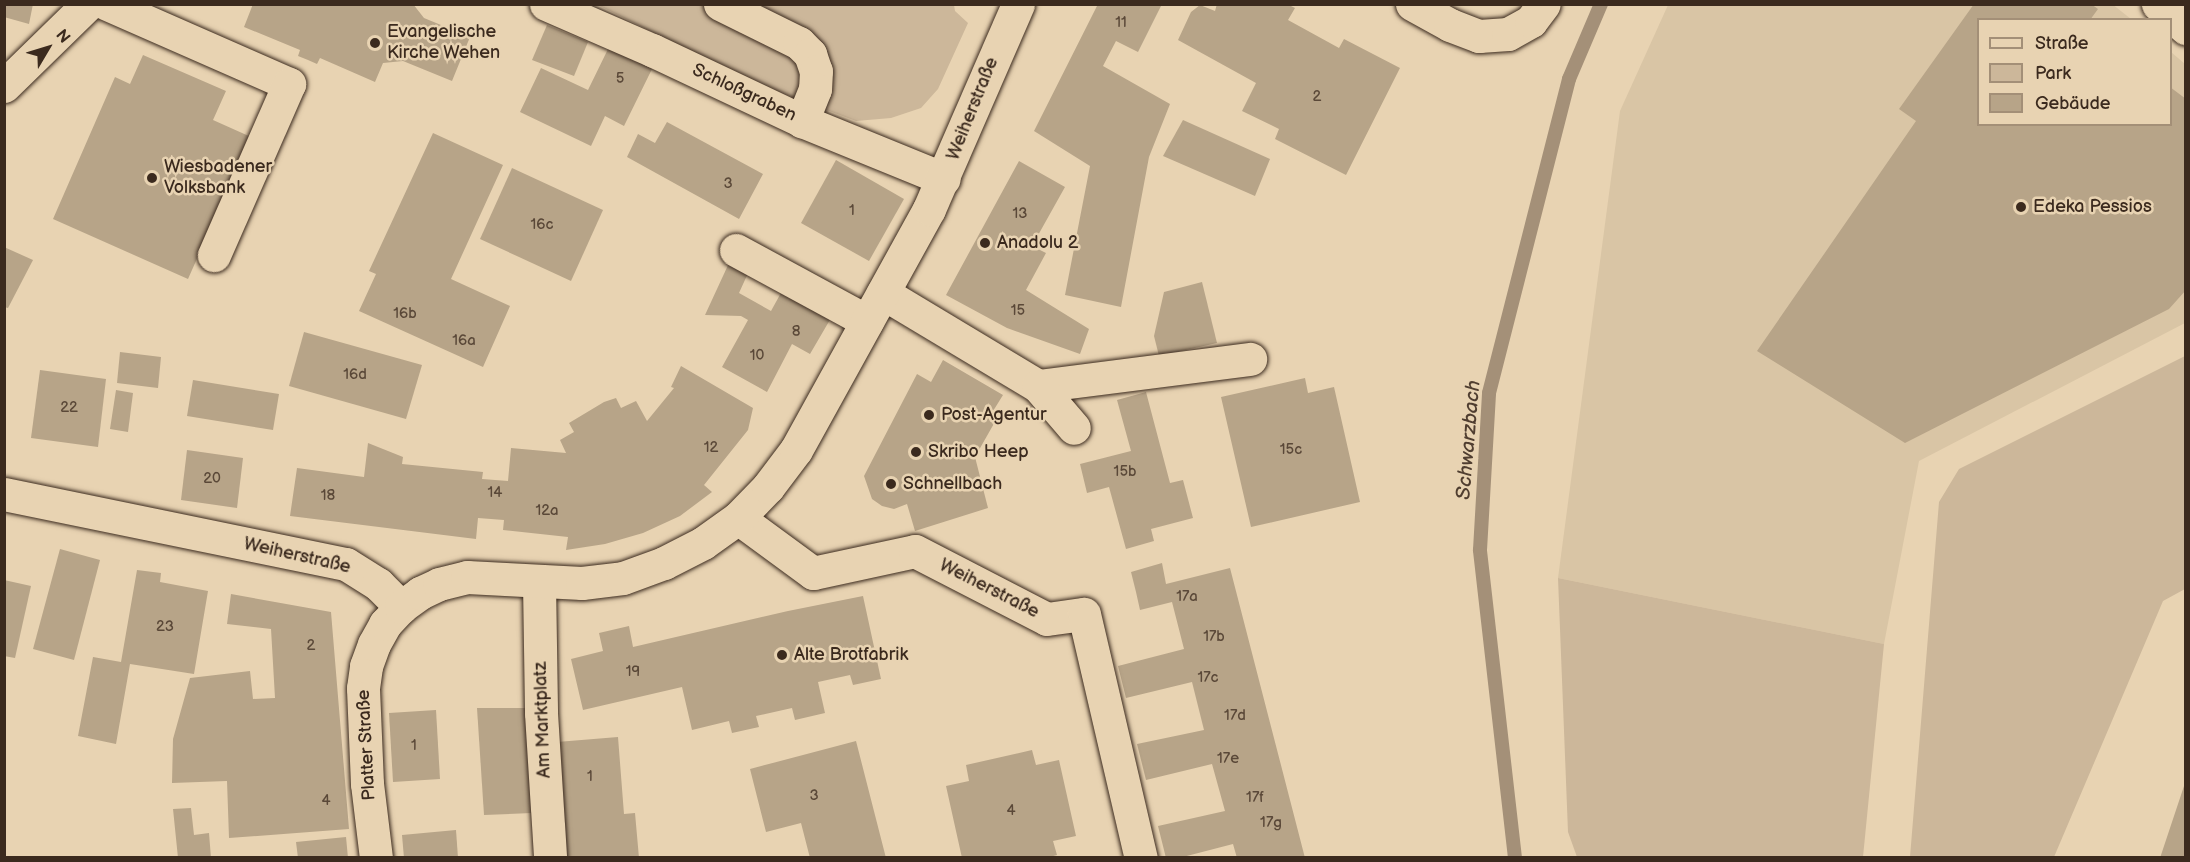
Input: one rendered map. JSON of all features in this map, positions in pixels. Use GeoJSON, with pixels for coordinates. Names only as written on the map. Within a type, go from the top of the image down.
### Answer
{"type":"FeatureCollection","features":[{"type":"Feature","properties":{"kind":"street"},"geometry":{"type":"LineString","coordinates":[[4,86],[88,4]]}},
{"type":"Feature","properties":{"kind":"street"},"geometry":{"type":"LineString","coordinates":[[107,4],[289,84],[214,255]]}},
{"type":"Feature","properties":{"kind":"street","name":"Schloßgraben"},"geometry":{"type":"LineString","coordinates":[[546,4],[652,50],[802,121],[944,179]]}},
{"type":"Feature","properties":{"kind":"street"},"geometry":{"type":"LineString","coordinates":[[720,4],[799,44],[810,54],[816,71],[815,89],[802,121]]}},
{"type":"Feature","properties":{"kind":"street","name":"Weiherstraße"},"geometry":{"type":"LineString","coordinates":[[4,494],[346,564],[378,584],[401,607],[439,584],[467,577],[582,583],[623,578],[664,563],[693,548],[738,518],[768,487],[796,450],[944,179],[1018,4]]}},
{"type":"Feature","properties":{"kind":"street"},"geometry":{"type":"LineString","coordinates":[[1412,4],[1450,25],[1479,36],[1508,34],[1530,21],[1544,4]]}},
{"type":"Feature","properties":{"kind":"street"},"geometry":{"type":"LineString","coordinates":[[2158,4],[2186,28]]}},
{"type":"Feature","properties":{"kind":"street"},"geometry":{"type":"LineString","coordinates":[[736,250],[875,307],[1038,386],[1074,428]]}},
{"type":"Feature","properties":{"kind":"street"},"geometry":{"type":"LineString","coordinates":[[1038,386],[1250,359]]}},
{"type":"Feature","properties":{"kind":"street","name":"Weiherstraße"},"geometry":{"type":"LineString","coordinates":[[738,518],[813,573],[915,551],[1047,619],[1084,614],[1141,858]]}},
{"type":"Feature","properties":{"kind":"street","name":"Am Marktplatz"},"geometry":{"type":"LineString","coordinates":[[539,582],[541,713],[550,858]]}},
{"type":"Feature","properties":{"kind":"street","name":"Platter Straße"},"geometry":{"type":"LineString","coordinates":[[376,858],[367,784],[363,688],[366,666],[374,644],[385,624],[401,607]]}},
{"type":"Feature","properties":{"kind":"shaded area"},"geometry":{"type":"Polygon","coordinates":[[[2112,4],[2130,18],[1977,18],[1977,126],[2172,126],[2172,53],[2185,64],[2185,323],[1919,461],[1884,644],[1558,578],[1620,111],[1668,5],[2112,4]]]}},
{"type":"Feature","properties":{"kind":"green space"},"geometry":{"type":"Polygon","coordinates":[[[598,5],[954,5],[955,11],[968,23],[938,89],[921,108],[891,118],[856,121],[757,84],[598,5]]]}},
{"type":"Feature","properties":{"kind":"green space"},"geometry":{"type":"Polygon","coordinates":[[[2185,356],[2185,589],[2163,601],[2054,857],[1910,857],[1939,502],[1959,469],[2185,356]]]}},
{"type":"Feature","properties":{"kind":"green space"},"geometry":{"type":"Polygon","coordinates":[[[1558,578],[1884,644],[1863,857],[1577,857],[1568,832],[1558,578]]]}},
{"type":"Feature","properties":{"kind":"building"},"geometry":{"type":"Polygon","coordinates":[[[4,4],[33,4],[29,24],[4,17],[4,4]]]}},
{"type":"Feature","properties":{"kind":"building","name":"Evangelische Kirche Wehen"},"geometry":{"type":"Polygon","coordinates":[[[253,4],[413,4],[424,18],[470,37],[452,81],[403,61],[383,63],[375,82],[320,58],[317,64],[298,56],[300,50],[244,27],[253,4]]]}},
{"type":"Feature","properties":{"kind":"building"},"geometry":{"type":"Polygon","coordinates":[[[1098,4],[1162,4],[1138,52],[1116,41],[1103,66],[1170,104],[1149,157],[1121,307],[1065,295],[1090,166],[1034,131],[1098,4]]]}},
{"type":"Feature","properties":{"kind":"building"},"geometry":{"type":"Polygon","coordinates":[[[1217,4],[1287,4],[1295,8],[1288,20],[1339,48],[1344,39],[1400,68],[1346,175],[1275,139],[1279,129],[1242,111],[1256,83],[1178,40],[1191,12],[1200,5],[1215,11],[1217,4]]]}},
{"type":"Feature","properties":{"kind":"building","name":"Edeka Pessios"},"geometry":{"type":"Polygon","coordinates":[[[1974,4],[2091,4],[2098,9],[2091,18],[1977,18],[1977,126],[2172,126],[2172,88],[2186,99],[2186,290],[2169,309],[1905,443],[1757,351],[1916,121],[1899,109],[1974,4]]]}},
{"type":"Feature","properties":{"kind":"building"},"geometry":{"type":"Polygon","coordinates":[[[547,25],[588,42],[574,76],[532,60],[547,25]]]}},
{"type":"Feature","properties":{"kind":"building"},"geometry":{"type":"Polygon","coordinates":[[[609,47],[652,69],[624,126],[605,116],[591,146],[520,112],[541,68],[588,90],[609,47]]]}},
{"type":"Feature","properties":{"kind":"building","name":"Wiesbadener Volksbank"},"geometry":{"type":"Polygon","coordinates":[[[143,55],[226,91],[213,120],[251,137],[188,279],[53,219],[115,77],[130,84],[143,55]]]}},
{"type":"Feature","properties":{"kind":"building"},"geometry":{"type":"Polygon","coordinates":[[[1183,120],[1270,159],[1255,196],[1163,156],[1183,120]]]}},
{"type":"Feature","properties":{"kind":"building"},"geometry":{"type":"Polygon","coordinates":[[[667,122],[763,174],[739,219],[627,157],[638,134],[655,143],[667,122]]]}},
{"type":"Feature","properties":{"kind":"building"},"geometry":{"type":"Polygon","coordinates":[[[433,133],[503,165],[451,279],[510,306],[483,367],[359,311],[376,274],[369,271],[433,133]]]}},
{"type":"Feature","properties":{"kind":"building"},"geometry":{"type":"Polygon","coordinates":[[[836,160],[904,199],[869,261],[801,223],[836,160]]]}},
{"type":"Feature","properties":{"kind":"building"},"geometry":{"type":"Polygon","coordinates":[[[1019,161],[1065,187],[1032,246],[1046,253],[1026,290],[1089,329],[1080,354],[1007,328],[946,295],[1019,161]]]}},
{"type":"Feature","properties":{"kind":"building"},"geometry":{"type":"Polygon","coordinates":[[[512,168],[603,210],[571,281],[480,239],[512,168]]]}},
{"type":"Feature","properties":{"kind":"building"},"geometry":{"type":"Polygon","coordinates":[[[4,247],[33,260],[8,308],[4,307],[4,247]]]}},
{"type":"Feature","properties":{"kind":"building"},"geometry":{"type":"Polygon","coordinates":[[[729,263],[749,271],[739,293],[771,311],[782,291],[831,318],[810,354],[792,344],[767,392],[722,367],[748,320],[741,316],[705,315],[729,263]]]}},
{"type":"Feature","properties":{"kind":"building"},"geometry":{"type":"Polygon","coordinates":[[[1202,282],[1217,343],[1159,356],[1154,336],[1164,292],[1202,282]]]}},
{"type":"Feature","properties":{"kind":"building"},"geometry":{"type":"Polygon","coordinates":[[[304,332],[422,365],[406,419],[289,386],[304,332]]]}},
{"type":"Feature","properties":{"kind":"building"},"geometry":{"type":"Polygon","coordinates":[[[120,352],[161,357],[158,388],[117,383],[120,352]]]}},
{"type":"Feature","properties":{"kind":"building"},"geometry":{"type":"Polygon","coordinates":[[[943,360],[1003,395],[990,416],[996,420],[975,457],[988,508],[915,531],[907,504],[894,509],[882,506],[872,499],[864,476],[917,374],[931,382],[943,360]]]}},
{"type":"Feature","properties":{"kind":"building"},"geometry":{"type":"Polygon","coordinates":[[[681,366],[753,408],[748,430],[704,485],[712,492],[680,516],[643,533],[605,544],[566,550],[568,537],[503,530],[504,520],[478,518],[476,539],[290,516],[297,468],[364,477],[368,443],[403,457],[402,464],[483,472],[482,479],[508,481],[511,448],[566,453],[560,440],[574,432],[569,423],[604,402],[616,398],[621,408],[636,401],[647,421],[674,388],[671,387],[681,366]]]}},
{"type":"Feature","properties":{"kind":"building"},"geometry":{"type":"Polygon","coordinates":[[[40,370],[106,379],[98,447],[31,438],[40,370]]]}},
{"type":"Feature","properties":{"kind":"building"},"geometry":{"type":"Polygon","coordinates":[[[1305,378],[1308,393],[1334,387],[1360,502],[1251,527],[1221,397],[1305,378]]]}},
{"type":"Feature","properties":{"kind":"building"},"geometry":{"type":"Polygon","coordinates":[[[193,380],[279,394],[273,430],[187,416],[193,380]]]}},
{"type":"Feature","properties":{"kind":"building"},"geometry":{"type":"Polygon","coordinates":[[[116,390],[133,393],[128,432],[110,429],[116,390]]]}},
{"type":"Feature","properties":{"kind":"building"},"geometry":{"type":"Polygon","coordinates":[[[1146,392],[1170,483],[1183,480],[1193,518],[1151,529],[1154,541],[1126,549],[1109,487],[1087,493],[1080,464],[1131,451],[1117,400],[1146,392]]]}},
{"type":"Feature","properties":{"kind":"building"},"geometry":{"type":"Polygon","coordinates":[[[187,450],[243,458],[237,508],[181,500],[187,450]]]}},
{"type":"Feature","properties":{"kind":"building"},"geometry":{"type":"Polygon","coordinates":[[[60,549],[100,560],[74,660],[33,649],[60,549]]]}},
{"type":"Feature","properties":{"kind":"building"},"geometry":{"type":"Polygon","coordinates":[[[1162,563],[1166,584],[1230,568],[1305,858],[1237,858],[1233,844],[1179,858],[1166,858],[1158,826],[1225,811],[1212,764],[1146,780],[1137,744],[1204,730],[1192,682],[1126,698],[1118,666],[1184,649],[1172,602],[1140,610],[1131,572],[1162,563]]]}},
{"type":"Feature","properties":{"kind":"building"},"geometry":{"type":"Polygon","coordinates":[[[137,570],[161,573],[160,582],[208,591],[194,674],[130,664],[116,744],[78,736],[93,657],[121,662],[137,570]]]}},
{"type":"Feature","properties":{"kind":"building"},"geometry":{"type":"Polygon","coordinates":[[[4,580],[31,586],[15,658],[4,656],[4,580]]]}},
{"type":"Feature","properties":{"kind":"building"},"geometry":{"type":"Polygon","coordinates":[[[231,594],[331,612],[349,829],[229,838],[227,781],[172,783],[173,739],[190,678],[250,671],[253,699],[275,698],[271,629],[227,624],[231,594]]]}},
{"type":"Feature","properties":{"kind":"building","name":"Alte Brotfabrik"},"geometry":{"type":"Polygon","coordinates":[[[863,596],[881,679],[853,685],[850,675],[818,682],[825,713],[795,720],[792,708],[756,716],[759,727],[732,733],[729,721],[692,730],[682,687],[583,710],[571,659],[603,651],[599,633],[629,626],[633,647],[863,596]]]}},
{"type":"Feature","properties":{"kind":"building"},"geometry":{"type":"Polygon","coordinates":[[[477,708],[526,708],[532,813],[484,815],[477,708]]]}},
{"type":"Feature","properties":{"kind":"building"},"geometry":{"type":"Polygon","coordinates":[[[436,710],[440,779],[393,782],[389,713],[436,710]]]}},
{"type":"Feature","properties":{"kind":"building"},"geometry":{"type":"Polygon","coordinates":[[[618,737],[624,814],[635,813],[639,858],[566,858],[557,742],[618,737]]]}},
{"type":"Feature","properties":{"kind":"building"},"geometry":{"type":"Polygon","coordinates":[[[856,741],[886,858],[810,858],[801,823],[766,832],[750,769],[856,741]]]}},
{"type":"Feature","properties":{"kind":"building"},"geometry":{"type":"Polygon","coordinates":[[[1032,750],[1036,765],[1059,760],[1076,836],[1053,841],[1057,855],[1046,858],[962,858],[946,786],[969,781],[966,765],[1032,750]]]}},
{"type":"Feature","properties":{"kind":"building"},"geometry":{"type":"Polygon","coordinates":[[[2185,783],[2186,858],[2160,858],[2185,783]]]}},
{"type":"Feature","properties":{"kind":"building"},"geometry":{"type":"Polygon","coordinates":[[[191,808],[194,835],[209,833],[211,858],[178,858],[173,809],[191,808]]]}},
{"type":"Feature","properties":{"kind":"building"},"geometry":{"type":"Polygon","coordinates":[[[456,830],[458,858],[404,858],[402,835],[456,830]]]}},
{"type":"Feature","properties":{"kind":"building"},"geometry":{"type":"Polygon","coordinates":[[[346,837],[348,858],[298,858],[296,842],[346,837]]]}},
{"type":"Feature","properties":{"kind":"waterway","name":"Schwarzbach"},"geometry":{"type":"LineString","coordinates":[[1515,858],[1480,550],[1489,393],[1569,79],[1601,4]]}},
{"type":"Feature","properties":{"kind":"place","name":"Evangelische Kirche Wehen"},"geometry":{"type":"Point","coordinates":[375,43]}},
{"type":"Feature","properties":{"kind":"place","name":"Wiesbadener Volksbank"},"geometry":{"type":"Point","coordinates":[152,178]}},
{"type":"Feature","properties":{"kind":"place","name":"Edeka Pessios"},"geometry":{"type":"Point","coordinates":[2021,207]}},
{"type":"Feature","properties":{"kind":"place","name":"Anadolu 2"},"geometry":{"type":"Point","coordinates":[985,243]}},
{"type":"Feature","properties":{"kind":"place","name":"Post-Agentur"},"geometry":{"type":"Point","coordinates":[929,415]}},
{"type":"Feature","properties":{"kind":"place","name":"Skribo Heep"},"geometry":{"type":"Point","coordinates":[916,452]}},
{"type":"Feature","properties":{"kind":"place","name":"Schnellbach"},"geometry":{"type":"Point","coordinates":[891,484]}},
{"type":"Feature","properties":{"kind":"place","name":"Alte Brotfabrik"},"geometry":{"type":"Point","coordinates":[782,655]}}]}
